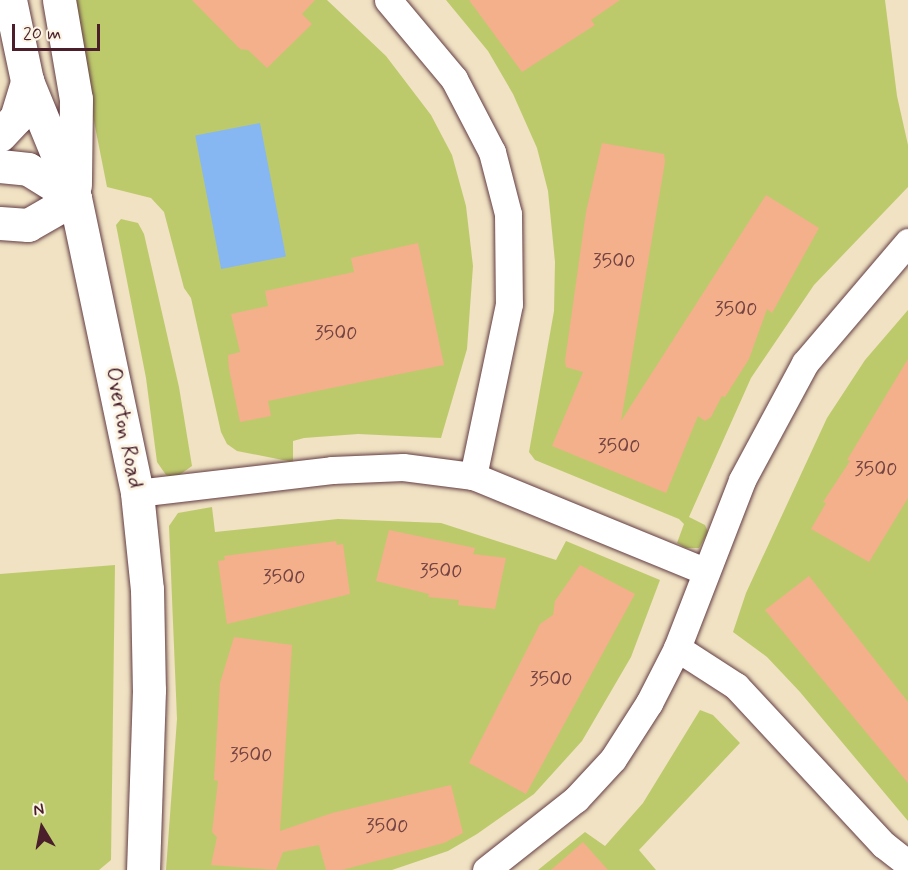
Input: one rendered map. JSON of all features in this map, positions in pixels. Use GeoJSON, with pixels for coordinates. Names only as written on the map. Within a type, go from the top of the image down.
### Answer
{"type":"FeatureCollection","features":[{"type":"Feature","properties":{"kind":"street","name":"Overton Road"},"geometry":{"type":"LineString","coordinates":[[10,0],[27,81],[75,198],[137,493],[147,590],[148,678],[143,870]]}},
{"type":"Feature","properties":{"kind":"street"},"geometry":{"type":"LineString","coordinates":[[59,0],[76,99],[75,198]]}},
{"type":"Feature","properties":{"kind":"street"},"geometry":{"type":"LineString","coordinates":[[388,0],[454,79],[492,152],[508,214],[508,304],[473,476]]}},
{"type":"Feature","properties":{"kind":"street"},"geometry":{"type":"LineString","coordinates":[[0,135],[16,118],[27,81]]}},
{"type":"Feature","properties":{"kind":"street"},"geometry":{"type":"LineString","coordinates":[[0,166],[28,169],[75,198]]}},
{"type":"Feature","properties":{"kind":"street"},"geometry":{"type":"LineString","coordinates":[[0,224],[28,225],[75,198]]}},
{"type":"Feature","properties":{"kind":"street"},"geometry":{"type":"LineString","coordinates":[[486,870],[576,799],[613,759],[649,703],[677,648],[742,480],[805,363],[908,242]]}},
{"type":"Feature","properties":{"kind":"street"},"geometry":{"type":"LineString","coordinates":[[137,493],[332,470],[403,467],[473,476],[705,572]]}},
{"type":"Feature","properties":{"kind":"street"},"geometry":{"type":"LineString","coordinates":[[677,648],[736,686],[884,845],[908,864]]}},
{"type":"Feature","properties":{"kind":"green space"},"geometry":{"type":"Polygon","coordinates":[[[70,0],[327,0],[386,56],[431,115],[452,155],[466,206],[473,266],[467,349],[441,438],[358,434],[304,438],[293,441],[293,462],[237,451],[227,444],[221,432],[191,298],[184,288],[164,212],[151,198],[107,187],[70,0]]]}},
{"type":"Feature","properties":{"kind":"green space"},"geometry":{"type":"Polygon","coordinates":[[[446,0],[885,0],[897,96],[908,145],[908,187],[814,285],[751,378],[689,517],[705,525],[708,532],[699,548],[686,548],[677,543],[684,524],[679,519],[535,460],[529,452],[554,311],[555,262],[548,191],[537,148],[513,94],[488,51],[446,0]]]}},
{"type":"Feature","properties":{"kind":"green space"},"geometry":{"type":"Polygon","coordinates":[[[121,219],[138,223],[144,234],[179,387],[192,466],[175,478],[166,475],[157,462],[146,378],[116,225],[121,219]]]}},
{"type":"Feature","properties":{"kind":"green space"},"geometry":{"type":"Polygon","coordinates":[[[908,310],[908,821],[800,692],[767,657],[733,632],[746,593],[827,418],[865,360],[908,310]]]}},
{"type":"Feature","properties":{"kind":"green space"},"geometry":{"type":"Polygon","coordinates":[[[212,507],[215,532],[338,519],[441,523],[556,560],[566,541],[660,580],[631,657],[582,741],[534,794],[477,834],[448,851],[392,870],[166,870],[177,719],[169,526],[178,513],[212,507]]]}},
{"type":"Feature","properties":{"kind":"green space"},"geometry":{"type":"Polygon","coordinates":[[[115,565],[111,860],[99,870],[0,870],[0,574],[115,565]]]}},
{"type":"Feature","properties":{"kind":"green space"},"geometry":{"type":"Polygon","coordinates":[[[700,710],[713,715],[740,743],[639,850],[656,870],[538,870],[585,832],[605,846],[643,803],[700,710]]]}},
{"type":"Feature","properties":{"kind":"water"},"geometry":{"type":"Polygon","coordinates":[[[260,123],[286,257],[221,269],[195,136],[260,123]]]}},
{"type":"Feature","properties":{"kind":"building"},"geometry":{"type":"Polygon","coordinates":[[[192,0],[315,0],[302,14],[312,24],[267,68],[248,50],[240,49],[192,0]]]}},
{"type":"Feature","properties":{"kind":"building"},"geometry":{"type":"Polygon","coordinates":[[[469,0],[620,0],[591,20],[595,25],[522,72],[469,0]]]}},
{"type":"Feature","properties":{"kind":"building"},"geometry":{"type":"Polygon","coordinates":[[[602,143],[664,154],[665,162],[621,421],[766,195],[819,228],[772,313],[767,309],[749,359],[725,397],[722,396],[711,417],[705,421],[698,416],[666,493],[552,446],[583,372],[566,367],[565,361],[586,212],[602,143]]]}},
{"type":"Feature","properties":{"kind":"building"},"geometry":{"type":"Polygon","coordinates":[[[418,243],[444,365],[268,401],[271,416],[240,422],[229,369],[228,355],[240,352],[231,314],[268,306],[265,291],[354,272],[351,258],[418,243]]]}},
{"type":"Feature","properties":{"kind":"building"},"geometry":{"type":"Polygon","coordinates":[[[908,359],[908,498],[869,562],[811,529],[826,503],[823,502],[850,461],[847,460],[908,359]]]}},
{"type":"Feature","properties":{"kind":"building"},"geometry":{"type":"Polygon","coordinates":[[[389,530],[475,548],[473,554],[506,558],[495,609],[458,605],[459,600],[428,597],[429,594],[376,581],[389,530]]]}},
{"type":"Feature","properties":{"kind":"building"},"geometry":{"type":"Polygon","coordinates":[[[336,541],[337,545],[343,544],[350,594],[227,624],[218,561],[225,560],[224,556],[336,541]]]}},
{"type":"Feature","properties":{"kind":"building"},"geometry":{"type":"Polygon","coordinates":[[[580,565],[635,594],[526,794],[469,763],[540,624],[553,615],[555,601],[580,565]]]}},
{"type":"Feature","properties":{"kind":"building"},"geometry":{"type":"Polygon","coordinates":[[[809,576],[908,702],[908,783],[765,610],[809,576]]]}},
{"type":"Feature","properties":{"kind":"building"},"geometry":{"type":"Polygon","coordinates":[[[234,637],[292,645],[280,831],[332,813],[451,785],[463,833],[444,843],[342,870],[326,870],[319,845],[283,852],[276,870],[211,865],[217,837],[212,832],[218,781],[214,780],[220,683],[234,637]]]}},
{"type":"Feature","properties":{"kind":"building"},"geometry":{"type":"Polygon","coordinates":[[[583,842],[608,870],[551,870],[583,842]]]}}]}
